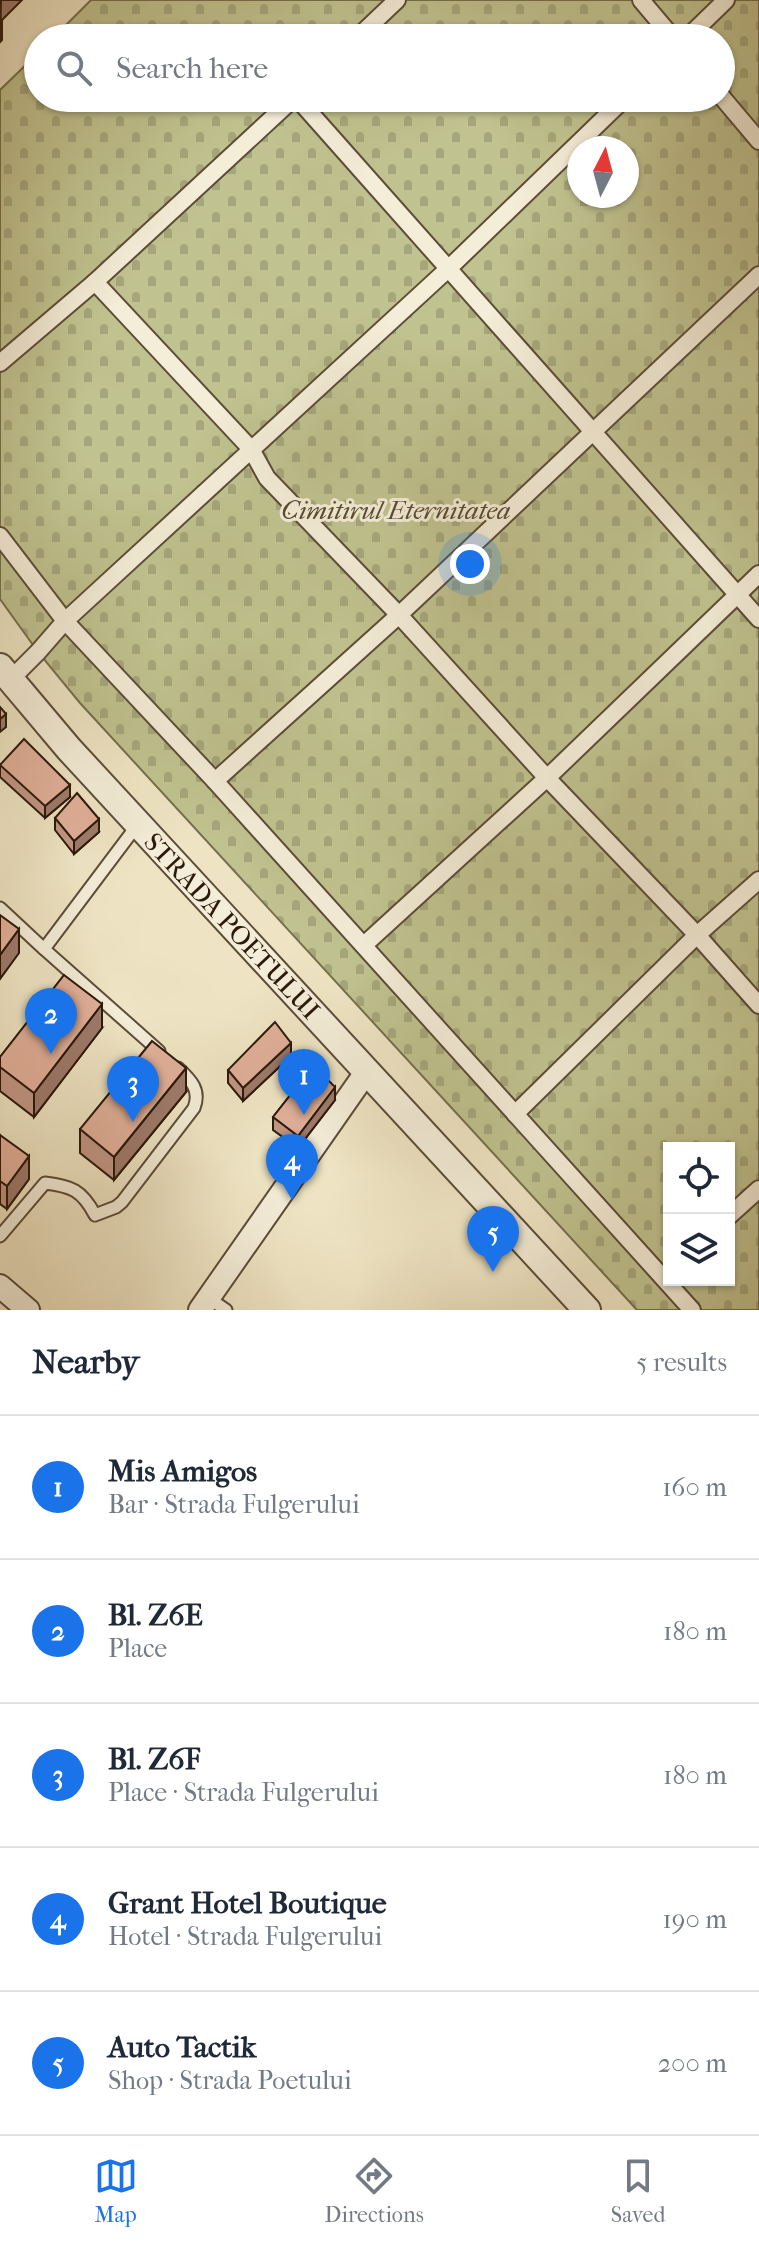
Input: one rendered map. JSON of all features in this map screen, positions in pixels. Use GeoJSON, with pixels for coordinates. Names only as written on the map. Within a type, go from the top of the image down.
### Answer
{"type":"FeatureCollection","features":[{"type":"Feature","properties":{"kind":"street"},"geometry":{"type":"LineString","coordinates":[[372,24],[397,0]]}},
{"type":"Feature","properties":{"kind":"street"},"geometry":{"type":"LineString","coordinates":[[641,0],[661,24]]}},
{"type":"Feature","properties":{"kind":"street"},"geometry":{"type":"LineString","coordinates":[[701,24],[726,0]]}},
{"type":"Feature","properties":{"kind":"street"},"geometry":{"type":"LineString","coordinates":[[0,363],[95,282],[280,112]]}},
{"type":"Feature","properties":{"kind":"street"},"geometry":{"type":"LineString","coordinates":[[308,112],[759,619]]}},
{"type":"Feature","properties":{"kind":"street"},"geometry":{"type":"LineString","coordinates":[[5,674],[38,652],[65,621],[448,269],[611,112]]}},
{"type":"Feature","properties":{"kind":"street"},"geometry":{"type":"LineString","coordinates":[[735,112],[759,141]]}},
{"type":"Feature","properties":{"kind":"street"},"geometry":{"type":"LineString","coordinates":[[215,781],[399,615],[759,275]]}},
{"type":"Feature","properties":{"kind":"street"},"geometry":{"type":"LineString","coordinates":[[95,282],[251,449],[267,478],[399,615],[759,1005]]}},
{"type":"Feature","properties":{"kind":"street"},"geometry":{"type":"LineString","coordinates":[[0,536],[65,621],[215,781],[515,1114],[663,1270]]}},
{"type":"Feature","properties":{"kind":"street"},"geometry":{"type":"LineString","coordinates":[[364,945],[547,778],[759,574]]}},
{"type":"Feature","properties":{"kind":"street","name":"STRADA POETULUI"},"geometry":{"type":"LineString","coordinates":[[5,674],[69,749],[587,1310]]}},
{"type":"Feature","properties":{"kind":"street"},"geometry":{"type":"LineString","coordinates":[[515,1114],[697,935],[759,880]]}},
{"type":"Feature","properties":{"kind":"street"},"geometry":{"type":"LineString","coordinates":[[212,1306],[367,1071]]}},
{"type":"Feature","properties":{"kind":"street"},"geometry":{"type":"LineString","coordinates":[[731,1214],[759,1189]]}},
{"type":"Feature","properties":{"kind":"street"},"geometry":{"type":"LineString","coordinates":[[0,1286],[28,1310]]}},
{"type":"Feature","properties":{"kind":"street"},"geometry":{"type":"LineString","coordinates":[[675,1286],[692,1310]]}},
{"type":"Feature","properties":{"kind":"lane","name":"STRADA POETULUI"},"geometry":{"type":"LineString","coordinates":[[44,949],[138,824]]}},
{"type":"Feature","properties":{"kind":"lane"},"geometry":{"type":"LineString","coordinates":[[0,908],[192,1081],[198,1098],[191,1114],[116,1207],[95,1215],[91,1206],[71,1186],[45,1183],[0,1236]]}},
{"type":"Feature","properties":{"kind":"green space","name":"Cimitirul Eternitatea"},"geometry":{"type":"Polygon","coordinates":[[[91,0],[759,0],[759,1310],[637,1310],[80,703],[0,599],[0,90],[24,67],[24,112],[735,112],[735,24],[67,24],[91,0]]]}},
{"type":"Feature","properties":{"kind":"building"},"geometry":{"type":"Polygon","coordinates":[[[24,739],[70,785],[45,806],[0,765],[24,739]]]}},
{"type":"Feature","properties":{"kind":"building"},"geometry":{"type":"Polygon","coordinates":[[[77,793],[99,819],[74,841],[55,818],[77,793]]]}},
{"type":"Feature","properties":{"kind":"building"},"geometry":{"type":"Polygon","coordinates":[[[0,915],[19,929],[0,955],[0,915]]]}},
{"type":"Feature","properties":{"kind":"building"},"geometry":{"type":"Polygon","coordinates":[[[64,975],[102,1004],[34,1093],[0,1067],[0,1057],[64,975]]]}},
{"type":"Feature","properties":{"kind":"building"},"geometry":{"type":"Polygon","coordinates":[[[275,1022],[291,1043],[243,1088],[228,1070],[275,1022]]]}},
{"type":"Feature","properties":{"kind":"building"},"geometry":{"type":"Polygon","coordinates":[[[152,1041],[186,1068],[114,1157],[80,1129],[152,1041]]]}},
{"type":"Feature","properties":{"kind":"building"},"geometry":{"type":"Polygon","coordinates":[[[304,1056],[335,1087],[298,1136],[273,1117],[298,1085],[286,1074],[304,1056]]]}},
{"type":"Feature","properties":{"kind":"building"},"geometry":{"type":"Polygon","coordinates":[[[0,1135],[29,1156],[7,1186],[0,1181],[0,1135]]]}},
{"type":"Feature","properties":{"kind":"place","name":"Bl. Z6E"},"geometry":{"type":"Point","coordinates":[51,1054]}},
{"type":"Feature","properties":{"kind":"place","name":"Mis Amigos"},"geometry":{"type":"Point","coordinates":[304,1115]}},
{"type":"Feature","properties":{"kind":"place","name":"Bl. Z6F"},"geometry":{"type":"Point","coordinates":[133,1122]}},
{"type":"Feature","properties":{"kind":"place","name":"Grant Hotel Boutique"},"geometry":{"type":"Point","coordinates":[292,1200]}},
{"type":"Feature","properties":{"kind":"place","name":"Auto Tactik"},"geometry":{"type":"Point","coordinates":[493,1272]}}]}
